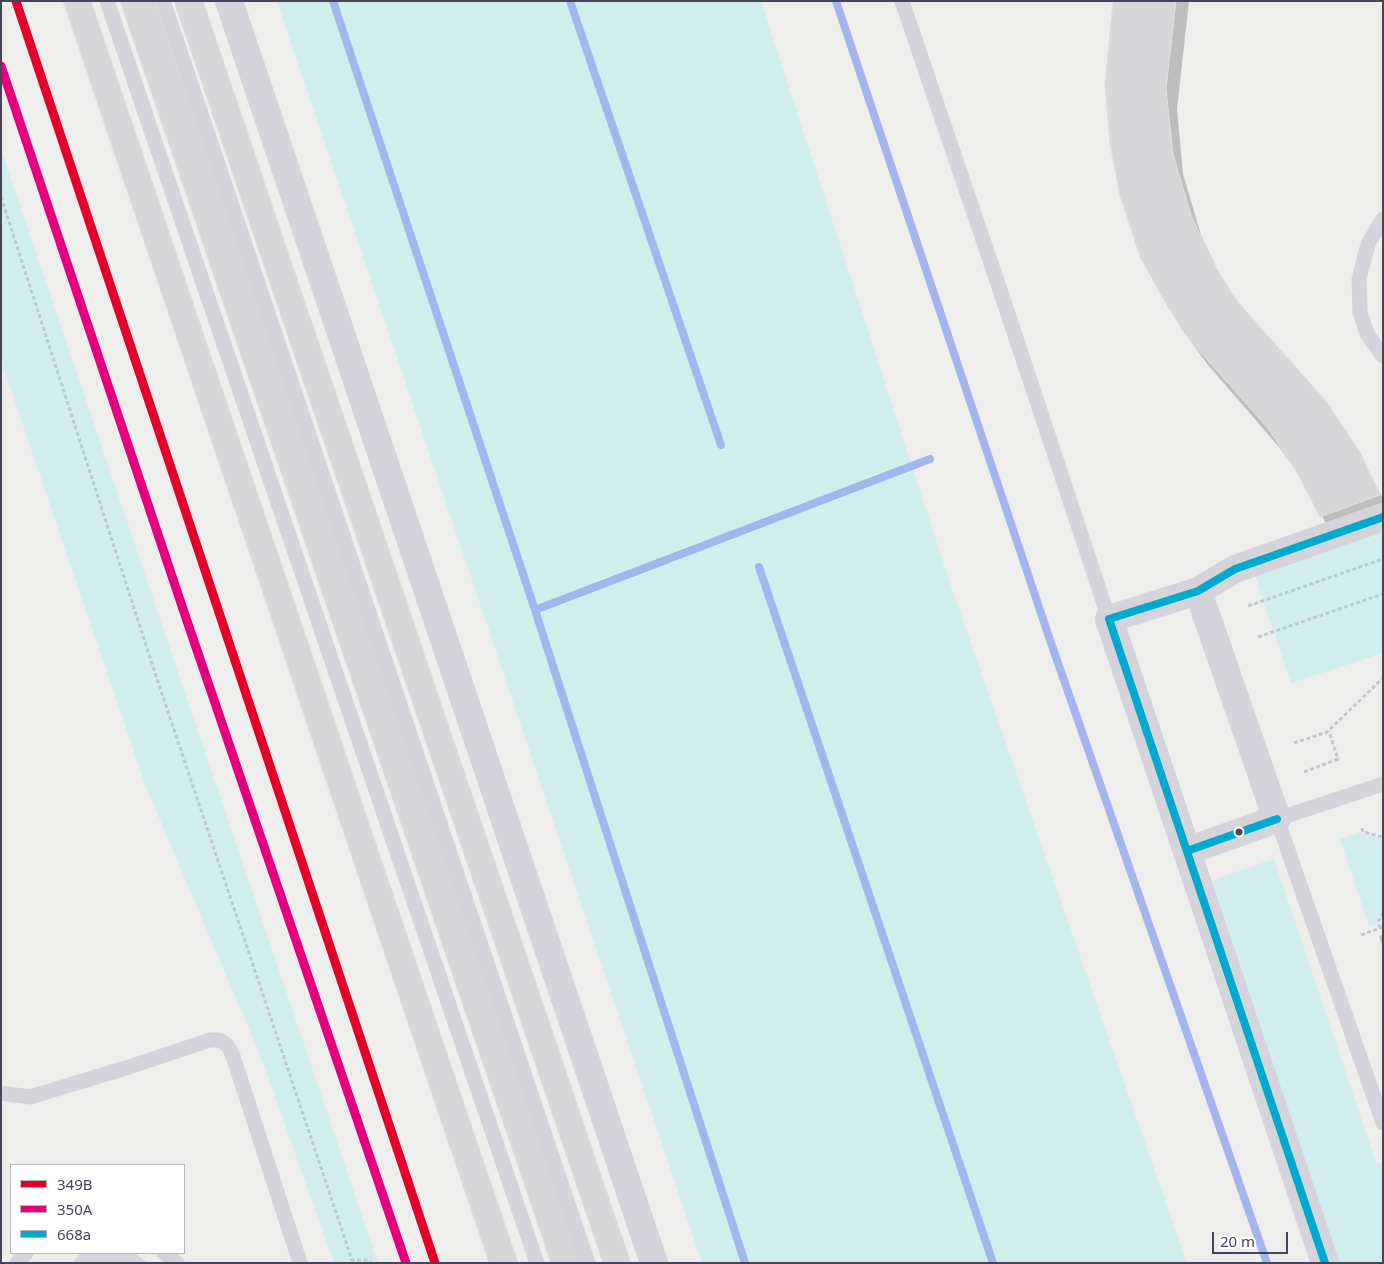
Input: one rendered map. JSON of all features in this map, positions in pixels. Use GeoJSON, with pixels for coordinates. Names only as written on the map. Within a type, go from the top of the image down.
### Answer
{"type":"FeatureCollection","features":[{"type":"Feature","properties":{"kind":"street"},"geometry":{"type":"LineString","coordinates":[[229,1],[654,1263]]}},
{"type":"Feature","properties":{"kind":"street"},"geometry":{"type":"LineString","coordinates":[[1325,1263],[1109,619],[1198,591],[1235,569],[1383,517]]}},
{"type":"Feature","properties":{"kind":"street"},"geometry":{"type":"LineString","coordinates":[[1187,851],[1277,819],[1198,591]]}},
{"type":"Feature","properties":{"kind":"lane"},"geometry":{"type":"LineString","coordinates":[[106,1],[537,1263]]}},
{"type":"Feature","properties":{"kind":"lane"},"geometry":{"type":"LineString","coordinates":[[164,1],[588,1263]]}},
{"type":"Feature","properties":{"kind":"lane"},"geometry":{"type":"LineString","coordinates":[[902,1],[1109,619]]}},
{"type":"Feature","properties":{"kind":"lane"},"geometry":{"type":"LineString","coordinates":[[1383,219],[1368,244],[1359,279],[1360,312],[1367,334],[1383,356]]}},
{"type":"Feature","properties":{"kind":"lane"},"geometry":{"type":"LineString","coordinates":[[1383,784],[1277,819],[1383,1123]]}},
{"type":"Feature","properties":{"kind":"lane"},"geometry":{"type":"LineString","coordinates":[[1,1094],[30,1098],[210,1040],[220,1040],[228,1046],[233,1056],[300,1263]]}},
{"type":"Feature","properties":{"kind":"lane"},"geometry":{"type":"LineString","coordinates":[[165,1254],[177,1263]]}},
{"type":"Feature","properties":{"kind":"path"},"geometry":{"type":"LineString","coordinates":[[1,197],[153,667],[352,1260],[368,1260],[371,1263]]}},
{"type":"Feature","properties":{"kind":"path"},"geometry":{"type":"LineString","coordinates":[[1248,606],[1383,559]]}},
{"type":"Feature","properties":{"kind":"path"},"geometry":{"type":"LineString","coordinates":[[1258,637],[1383,594]]}},
{"type":"Feature","properties":{"kind":"path"},"geometry":{"type":"LineString","coordinates":[[1294,743],[1327,732],[1383,678]]}},
{"type":"Feature","properties":{"kind":"path"},"geometry":{"type":"LineString","coordinates":[[1304,772],[1338,759],[1329,730]]}},
{"type":"Feature","properties":{"kind":"path"},"geometry":{"type":"LineString","coordinates":[[1362,828],[1363,832],[1383,837]]}},
{"type":"Feature","properties":{"kind":"path"},"geometry":{"type":"LineString","coordinates":[[1361,934],[1381,928],[1378,922],[1383,914]]}},
{"type":"Feature","properties":{"kind":"shaded area"},"geometry":{"type":"Polygon","coordinates":[[[277,1],[761,1],[949,580],[1187,1263],[702,1263],[277,1]]]}},
{"type":"Feature","properties":{"kind":"shaded area"},"geometry":{"type":"Polygon","coordinates":[[[1,149],[378,1263],[334,1263],[261,1057],[146,787],[1,361],[1,149]]]}},
{"type":"Feature","properties":{"kind":"shaded area"},"geometry":{"type":"Polygon","coordinates":[[[1383,528],[1383,653],[1291,683],[1254,573],[1383,528]]]}},
{"type":"Feature","properties":{"kind":"shaded area"},"geometry":{"type":"Polygon","coordinates":[[[1359,833],[1383,839],[1383,910],[1376,924],[1369,926],[1340,839],[1359,833]]]}},
{"type":"Feature","properties":{"kind":"shaded area"},"geometry":{"type":"Polygon","coordinates":[[[1274,859],[1376,1162],[1383,1164],[1383,1263],[1337,1263],[1206,884],[1274,859]]]}},
{"type":"Feature","properties":{"kind":"building"},"geometry":{"type":"Polygon","coordinates":[[[63,1],[91,1],[518,1263],[489,1263],[63,1]]]}},
{"type":"Feature","properties":{"kind":"building"},"geometry":{"type":"Polygon","coordinates":[[[120,1],[155,1],[583,1263],[551,1263],[120,1]]]}},
{"type":"Feature","properties":{"kind":"building"},"geometry":{"type":"Polygon","coordinates":[[[174,1],[203,1],[631,1263],[603,1263],[174,1]]]}},
{"type":"Feature","properties":{"kind":"building"},"geometry":{"type":"Polygon","coordinates":[[[1113,1],[1176,1],[1166,89],[1173,154],[1191,215],[1213,263],[1237,301],[1326,401],[1360,452],[1380,495],[1320,517],[1294,467],[1267,427],[1195,346],[1169,309],[1140,257],[1120,196],[1110,144],[1105,84],[1113,1]]]}},
{"type":"Feature","properties":{"kind":"building"},"geometry":{"type":"Polygon","coordinates":[[[80,1254],[136,1254],[147,1263],[72,1263],[80,1254]]]}},
{"type":"Feature","properties":{"kind":"waterway"},"geometry":{"type":"LineString","coordinates":[[333,1],[535,610],[745,1263]]}},
{"type":"Feature","properties":{"kind":"waterway"},"geometry":{"type":"LineString","coordinates":[[570,1],[721,445]]}},
{"type":"Feature","properties":{"kind":"waterway"},"geometry":{"type":"LineString","coordinates":[[836,1],[1050,640],[1267,1263]]}},
{"type":"Feature","properties":{"kind":"waterway"},"geometry":{"type":"LineString","coordinates":[[535,610],[930,459]]}},
{"type":"Feature","properties":{"kind":"waterway"},"geometry":{"type":"LineString","coordinates":[[759,567],[993,1263]]}},
{"type":"Feature","properties":{"kind":"transit line","name":"349В"},"geometry":{"type":"LineString","coordinates":[[16,1],[435,1263]]}},
{"type":"Feature","properties":{"kind":"transit line","name":"350А"},"geometry":{"type":"LineString","coordinates":[[1,66],[185,615],[406,1263]]}},
{"type":"Feature","properties":{"kind":"transit line","name":"668а"},"geometry":{"type":"LineString","coordinates":[[1325,1263],[1109,619],[1198,591],[1235,569],[1383,517]]}},
{"type":"Feature","properties":{"kind":"transit line","name":"668а"},"geometry":{"type":"LineString","coordinates":[[1187,851],[1277,819]]}}]}
